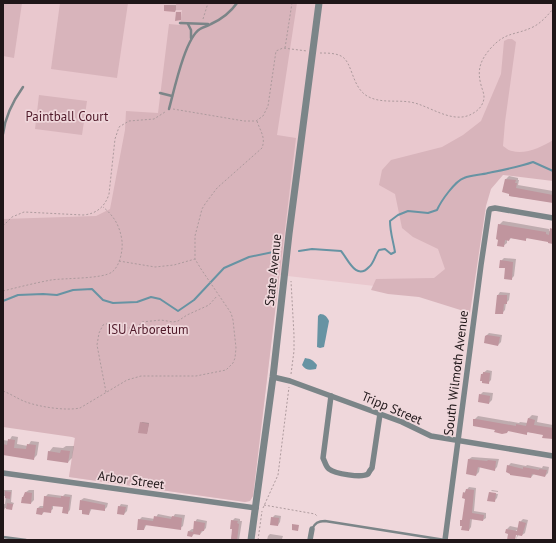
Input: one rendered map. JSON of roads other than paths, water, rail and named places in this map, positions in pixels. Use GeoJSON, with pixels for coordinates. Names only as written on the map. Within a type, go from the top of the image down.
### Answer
{"type":"FeatureCollection","features":[{"type":"Feature","properties":{"kind":"street","name":"State Avenue"},"geometry":{"type":"LineString","coordinates":[[252,540],[260,506],[291,218],[319,3]]}},
{"type":"Feature","properties":{"kind":"street","name":"South Wilmoth Avenue"},"geometry":{"type":"LineString","coordinates":[[445,540],[488,215],[490,210],[495,208],[553,218]]}},
{"type":"Feature","properties":{"kind":"street","name":"Tripp Street"},"geometry":{"type":"LineString","coordinates":[[273,377],[290,381],[402,422],[431,436],[553,456]]}},
{"type":"Feature","properties":{"kind":"street"},"geometry":{"type":"LineString","coordinates":[[331,396],[323,458],[326,466],[336,473],[362,476],[368,474],[372,468],[380,414]]}},
{"type":"Feature","properties":{"kind":"street","name":"Arbor Street"},"geometry":{"type":"LineString","coordinates":[[3,473],[260,506]]}},
{"type":"Feature","properties":{"kind":"street"},"geometry":{"type":"LineString","coordinates":[[310,540],[312,529]]}},
{"type":"Feature","properties":{"kind":"lane"},"geometry":{"type":"LineString","coordinates":[[169,109],[187,46],[199,29],[222,18],[232,11],[237,3]]}},
{"type":"Feature","properties":{"kind":"lane"},"geometry":{"type":"LineString","coordinates":[[180,23],[211,24]]}},
{"type":"Feature","properties":{"kind":"lane"},"geometry":{"type":"LineString","coordinates":[[188,24],[191,30],[191,40]]}},
{"type":"Feature","properties":{"kind":"lane"},"geometry":{"type":"LineString","coordinates":[[3,134],[4,125],[10,108],[23,87]]}},
{"type":"Feature","properties":{"kind":"lane"},"geometry":{"type":"LineString","coordinates":[[160,93],[172,96]]}},
{"type":"Feature","properties":{"kind":"lane"},"geometry":{"type":"LineString","coordinates":[[312,529],[314,524],[320,521],[445,540]]}},
{"type":"Feature","properties":{"kind":"lane"},"geometry":{"type":"LineString","coordinates":[[3,537],[26,540]]}},
{"type":"Feature","properties":{"kind":"water"},"geometry":{"type":"Polygon","coordinates":[[[320,314],[326,316],[329,321],[324,347],[320,348],[317,347],[318,316],[320,314]]]}},
{"type":"Feature","properties":{"kind":"water"},"geometry":{"type":"Polygon","coordinates":[[[305,358],[310,359],[317,365],[316,369],[308,370],[302,365],[305,358]]]}},
{"type":"Feature","properties":{"kind":"waterway"},"geometry":{"type":"LineString","coordinates":[[299,251],[312,249],[341,251],[356,270],[360,272],[364,271],[372,263],[379,250],[385,249],[391,254],[395,252],[390,221],[398,215],[408,211],[428,213],[437,210],[449,192],[460,180],[470,176],[485,174],[533,162],[553,171]]}},
{"type":"Feature","properties":{"kind":"waterway"},"geometry":{"type":"LineString","coordinates":[[3,301],[18,295],[57,295],[73,290],[92,289],[103,300],[113,303],[137,302],[151,297],[160,299],[178,311],[194,300],[224,268],[249,257],[278,251]]}},
{"type":"Feature","properties":{"kind":"park label","name":"Paintball Court"},"geometry":{"type":"Point","coordinates":[67,116]}},
{"type":"Feature","properties":{"kind":"park label","name":"ISU Arboretum"},"geometry":{"type":"Point","coordinates":[148,329]}}]}
